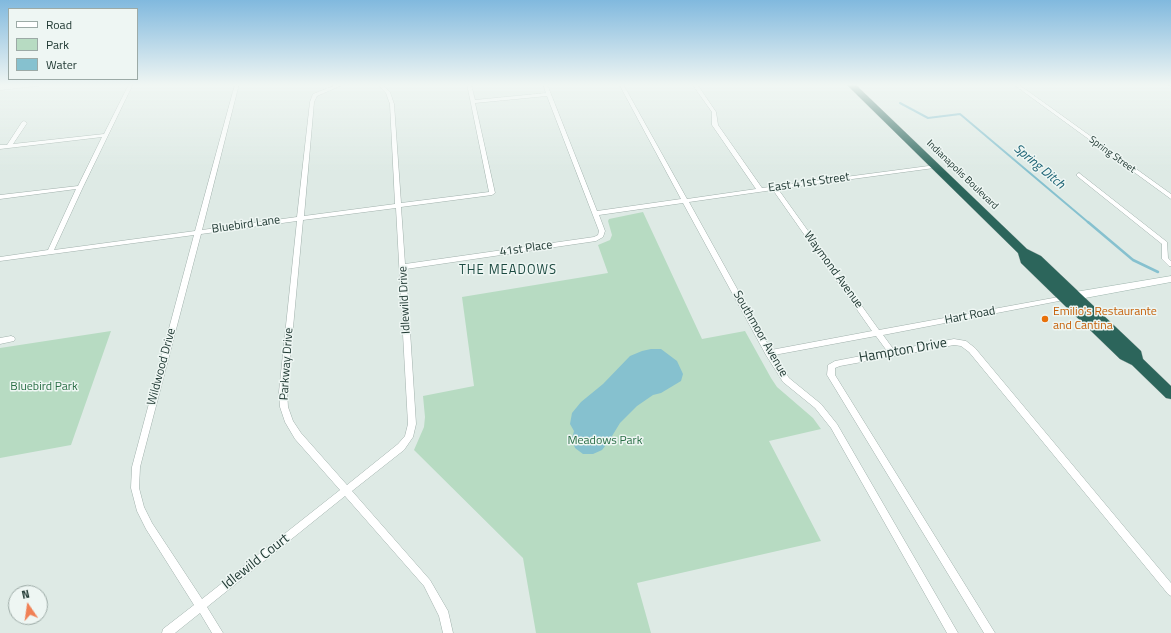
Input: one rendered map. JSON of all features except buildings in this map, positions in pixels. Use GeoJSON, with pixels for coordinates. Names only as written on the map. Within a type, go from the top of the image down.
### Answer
{"type":"FeatureCollection","features":[{"type":"Feature","properties":{"kind":"highway","name":"Indianapolis Boulevard"},"geometry":{"type":"LineString","coordinates":[[880,114],[1023,252],[1037,258],[1070,297],[1124,355],[1137,361],[1171,394]]}},
{"type":"Feature","properties":{"kind":"street"},"geometry":{"type":"LineString","coordinates":[[50,252],[117,114]]}},
{"type":"Feature","properties":{"kind":"street","name":"Wildwood Drive"},"geometry":{"type":"LineString","coordinates":[[218,633],[149,526],[140,508],[135,488],[136,467],[228,114]]}},
{"type":"Feature","properties":{"kind":"street","name":"Parkway Drive"},"geometry":{"type":"LineString","coordinates":[[311,114],[283,392],[284,407],[289,422],[298,436],[427,583],[444,615],[448,633]]}},
{"type":"Feature","properties":{"kind":"street","name":"Idlewild Drive"},"geometry":{"type":"LineString","coordinates":[[346,491],[401,447],[409,437],[412,424],[393,114]]}},
{"type":"Feature","properties":{"kind":"street","name":"Bluebird Lane"},"geometry":{"type":"LineString","coordinates":[[0,258],[492,193],[475,114]]}},
{"type":"Feature","properties":{"kind":"street"},"geometry":{"type":"LineString","coordinates":[[557,114],[596,213]]}},
{"type":"Feature","properties":{"kind":"street","name":"Southmoor Avenue"},"geometry":{"type":"LineString","coordinates":[[636,114],[769,353],[786,380],[818,406],[834,426],[953,633]]}},
{"type":"Feature","properties":{"kind":"street"},"geometry":{"type":"LineString","coordinates":[[714,114],[715,125],[760,190]]}},
{"type":"Feature","properties":{"kind":"street","name":"Spring Street"},"geometry":{"type":"LineString","coordinates":[[1056,114],[1171,197]]}},
{"type":"Feature","properties":{"kind":"street"},"geometry":{"type":"LineString","coordinates":[[8,146],[24,123]]}},
{"type":"Feature","properties":{"kind":"street"},"geometry":{"type":"LineString","coordinates":[[0,147],[106,135]]}},
{"type":"Feature","properties":{"kind":"street","name":"East 41st Street"},"geometry":{"type":"LineString","coordinates":[[596,213],[934,166]]}},
{"type":"Feature","properties":{"kind":"street"},"geometry":{"type":"LineString","coordinates":[[1086,173],[1078,175],[1165,243],[1165,259],[1171,264]]}},
{"type":"Feature","properties":{"kind":"street"},"geometry":{"type":"LineString","coordinates":[[0,197],[80,187]]}},
{"type":"Feature","properties":{"kind":"street","name":"Waymond Avenue"},"geometry":{"type":"LineString","coordinates":[[774,188],[892,353]]}},
{"type":"Feature","properties":{"kind":"street","name":"41st Place"},"geometry":{"type":"LineString","coordinates":[[403,267],[596,239],[601,236],[602,231],[596,213]]}},
{"type":"Feature","properties":{"kind":"street","name":"Hart Road"},"geometry":{"type":"LineString","coordinates":[[769,353],[1171,279]]}},
{"type":"Feature","properties":{"kind":"street"},"geometry":{"type":"LineString","coordinates":[[0,341],[11,339]]}},
{"type":"Feature","properties":{"kind":"street","name":"Hampton Drive"},"geometry":{"type":"LineString","coordinates":[[990,633],[831,375],[831,367],[838,362],[954,342],[963,343],[972,350],[1171,591]]}},
{"type":"Feature","properties":{"kind":"street","name":"Idlewild Court"},"geometry":{"type":"LineString","coordinates":[[167,633],[346,491]]}},
{"type":"Feature","properties":{"kind":"green space","name":"Meadows Park"},"geometry":{"type":"Polygon","coordinates":[[[643,212],[702,339],[745,331],[777,387],[813,418],[821,429],[769,441],[821,541],[637,583],[651,633],[536,633],[523,558],[414,450],[424,427],[425,417],[423,396],[474,386],[462,297],[608,273],[598,245],[610,240],[612,235],[608,221],[609,219],[643,212]]]}},
{"type":"Feature","properties":{"kind":"green space","name":"Bluebird Park"},"geometry":{"type":"Polygon","coordinates":[[[111,331],[71,445],[0,458],[0,348],[111,331]]]}},
{"type":"Feature","properties":{"kind":"water"},"geometry":{"type":"Polygon","coordinates":[[[651,349],[661,349],[677,361],[683,374],[681,381],[661,393],[653,395],[637,406],[620,423],[602,450],[593,454],[583,454],[575,448],[572,439],[574,431],[570,424],[572,413],[581,402],[603,384],[630,356],[651,349]]]}},
{"type":"Feature","properties":{"kind":"waterway","name":"Spring Ditch"},"geometry":{"type":"LineString","coordinates":[[920,114],[928,118],[960,114],[1089,223]]}},
{"type":"Feature","properties":{"kind":"waterway","name":"Spring Ditch"},"geometry":{"type":"LineString","coordinates":[[1088,222],[1133,260],[1158,272]]}},
{"type":"Feature","properties":{"kind":"place","name":"Emilio's Restaurante and Cantina"},"geometry":{"type":"Point","coordinates":[1045,319]}},
{"type":"Feature","properties":{"kind":"district","name":"THE MEADOWS"},"geometry":{"type":"Point","coordinates":[508,271]}}]}
